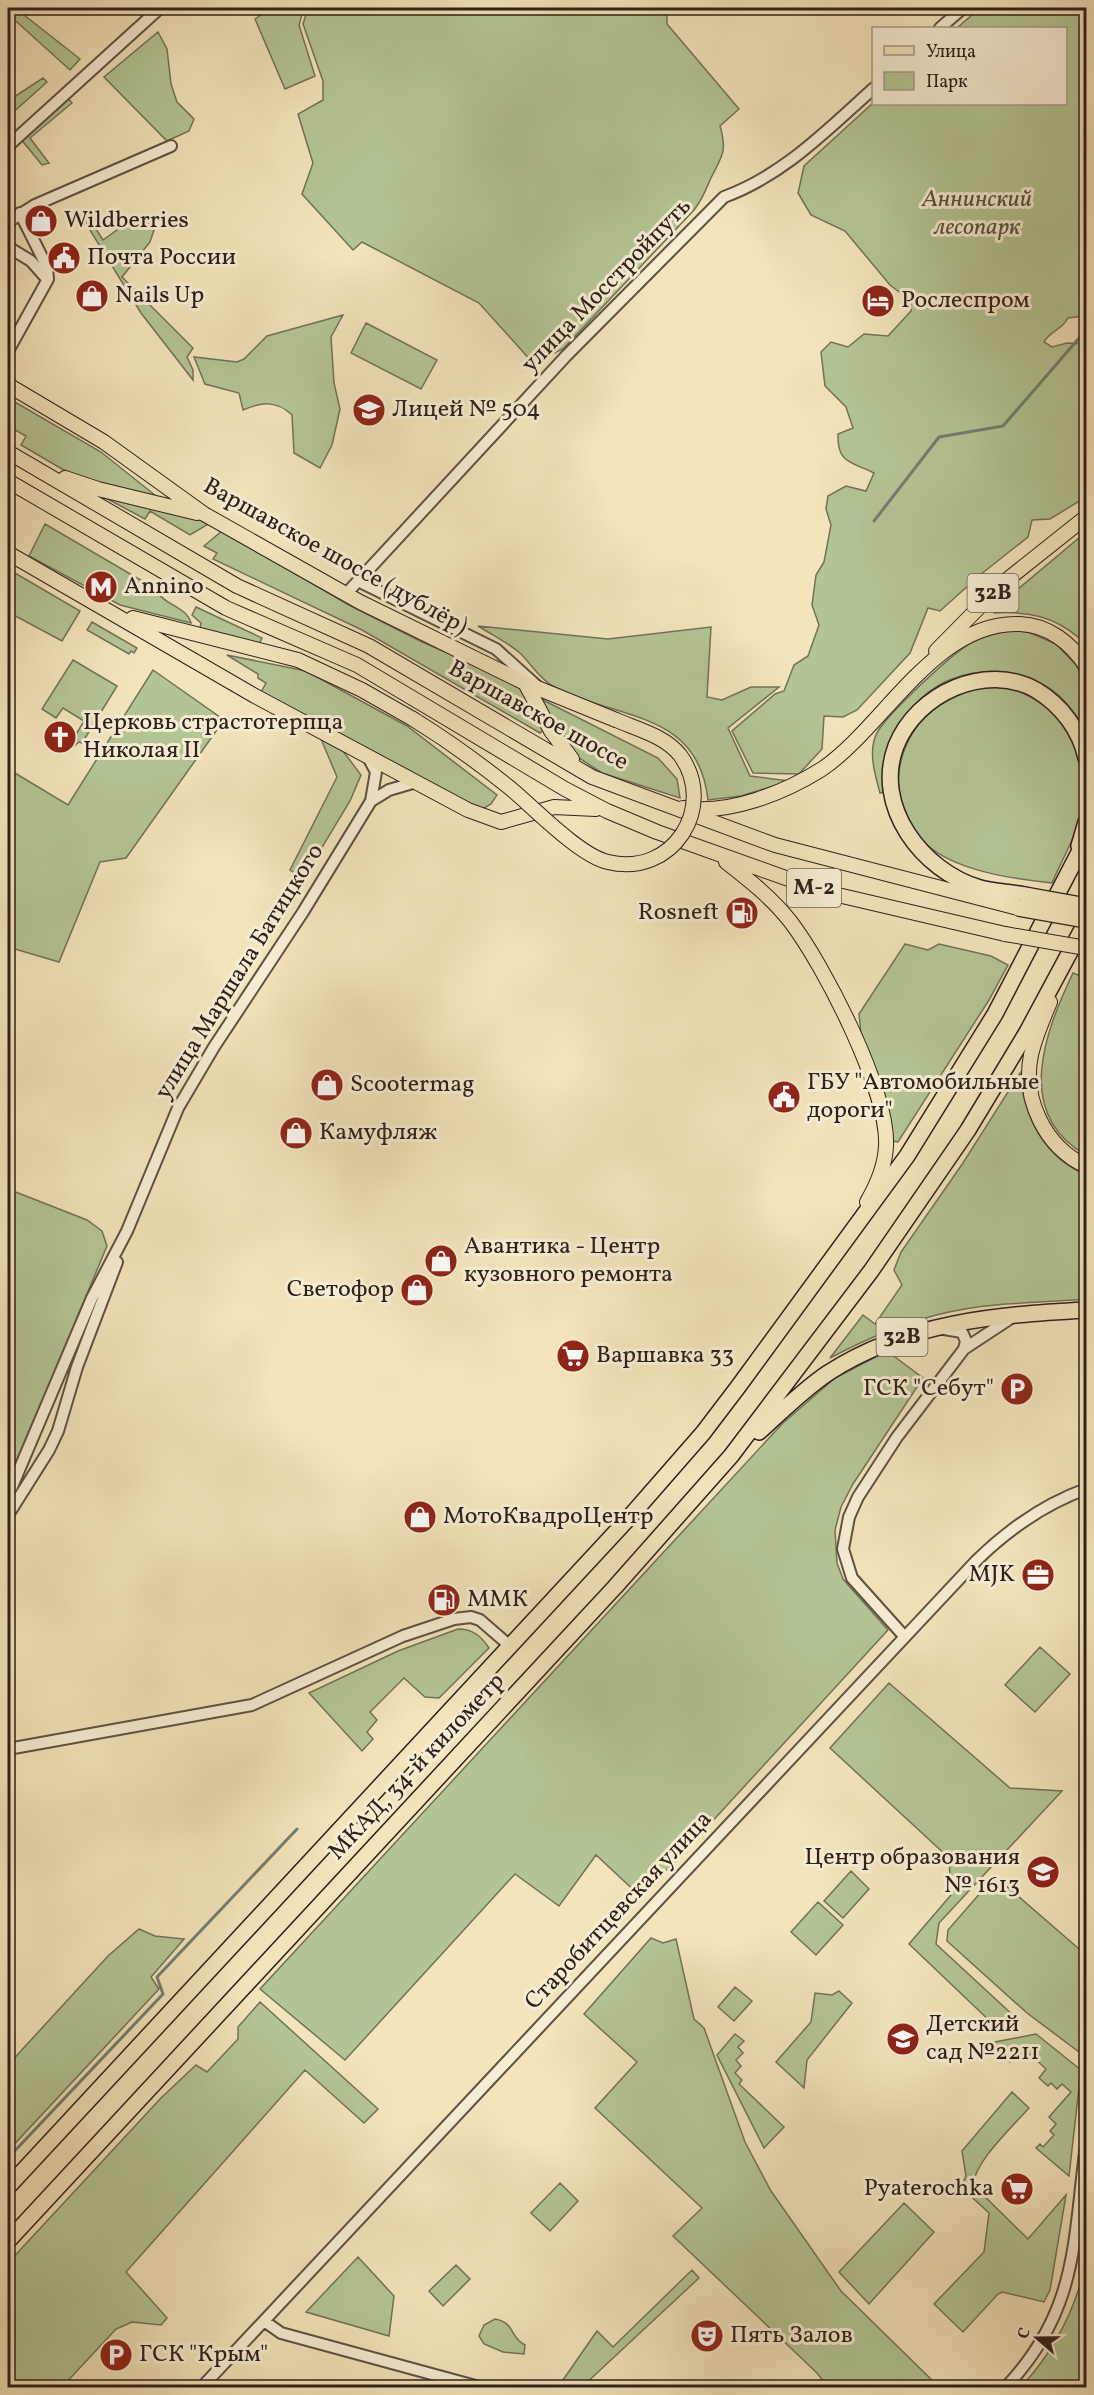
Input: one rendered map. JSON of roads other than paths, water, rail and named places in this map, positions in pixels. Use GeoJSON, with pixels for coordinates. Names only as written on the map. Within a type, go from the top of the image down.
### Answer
{"type":"FeatureCollection","features":[{"type":"Feature","properties":{"kind":"highway"},"geometry":{"type":"LineString","coordinates":[[1086,758],[1077,732],[1065,714],[1049,698],[1028,686],[1005,680],[963,684],[942,694],[907,726],[896,746],[891,770],[892,793],[898,816],[908,836],[921,852],[955,876],[979,888],[1021,902],[1086,906]]}},
{"type":"Feature","properties":{"kind":"highway"},"geometry":{"type":"LineString","coordinates":[[1066,880],[1086,822]]}},
{"type":"Feature","properties":{"kind":"highway"},"geometry":{"type":"LineString","coordinates":[[1066,880],[1086,839]]}},
{"type":"Feature","properties":{"kind":"highway","name":"МКАД, 34-й километр"},"geometry":{"type":"LineString","coordinates":[[8,2187],[667,1475],[776,1337],[907,1156],[966,1064],[1066,880]]}},
{"type":"Feature","properties":{"kind":"highway","name":"Варшавское шоссе"},"geometry":{"type":"LineString","coordinates":[[1021,902],[1086,921]]}},
{"type":"Feature","properties":{"kind":"highway","name":"МКАД, 34-й километр"},"geometry":{"type":"LineString","coordinates":[[8,2241],[694,1500],[806,1359],[906,1222],[969,1130],[1082,944],[1086,921]]}},
{"type":"Feature","properties":{"kind":"highway","name":"32B"},"geometry":{"type":"LineString","coordinates":[[694,1500],[757,1434],[829,1373],[885,1344],[932,1327],[1019,1314],[1086,1310]]}},
{"type":"Feature","properties":{"kind":"main road","name":"Варшавское шоссе (дублёр)"},"geometry":{"type":"LineString","coordinates":[[8,385],[104,442],[204,514],[346,594],[525,683],[666,743],[679,755],[690,774],[694,794],[686,829],[675,846],[661,856],[626,865],[596,858],[476,761],[413,719],[362,690],[298,660],[108,611]]}},
{"type":"Feature","properties":{"kind":"main road"},"geometry":{"type":"LineString","coordinates":[[12,454],[98,489],[204,514]]}},
{"type":"Feature","properties":{"kind":"main road","name":"Варшавское шоссе"},"geometry":{"type":"LineString","coordinates":[[12,454],[237,586],[369,646],[592,777],[775,845],[896,878],[1021,902]]}},
{"type":"Feature","properties":{"kind":"main road","name":"Варшавское шоссе"},"geometry":{"type":"LineString","coordinates":[[8,482],[226,608],[357,665],[565,789],[607,811],[718,855],[825,892],[1005,934],[1082,944]]}},
{"type":"Feature","properties":{"kind":"main road","name":"32B"},"geometry":{"type":"LineString","coordinates":[[909,683],[953,632],[1003,583],[1086,517]]}},
{"type":"Feature","properties":{"kind":"main road"},"geometry":{"type":"LineString","coordinates":[[8,553],[368,757],[468,810],[501,822],[554,807],[581,807],[607,811]]}},
{"type":"Feature","properties":{"kind":"main road","name":"32B"},"geometry":{"type":"LineString","coordinates":[[909,683],[942,654],[967,637],[988,627],[1010,623],[1029,624],[1045,629],[1066,643],[1086,666]]}},
{"type":"Feature","properties":{"kind":"main road"},"geometry":{"type":"LineString","coordinates":[[525,683],[562,748],[592,777]]}},
{"type":"Feature","properties":{"kind":"main road"},"geometry":{"type":"LineString","coordinates":[[665,806],[690,809],[743,803],[798,783],[845,750],[909,683]]}},
{"type":"Feature","properties":{"kind":"main road"},"geometry":{"type":"LineString","coordinates":[[718,855],[775,903],[821,967],[856,1041],[881,1106],[885,1126],[885,1161],[873,1193],[841,1249]]}},
{"type":"Feature","properties":{"kind":"main road"},"geometry":{"type":"LineString","coordinates":[[896,878],[979,888]]}},
{"type":"Feature","properties":{"kind":"main road"},"geometry":{"type":"LineString","coordinates":[[1082,944],[1039,1028],[1029,1075],[1033,1102],[1043,1128],[1068,1155],[1086,1166]]}},
{"type":"Feature","properties":{"kind":"street"},"geometry":{"type":"LineString","coordinates":[[8,146],[160,8]]}},
{"type":"Feature","properties":{"kind":"street"},"geometry":{"type":"LineString","coordinates":[[941,27],[963,8]]}},
{"type":"Feature","properties":{"kind":"street","name":"улица Мосстройпуть"},"geometry":{"type":"LineString","coordinates":[[346,594],[566,357],[724,197],[741,191],[787,165],[872,89]]}},
{"type":"Feature","properties":{"kind":"street"},"geometry":{"type":"LineString","coordinates":[[8,222],[20,213],[171,146]]}},
{"type":"Feature","properties":{"kind":"street"},"geometry":{"type":"LineString","coordinates":[[8,351],[46,273],[20,213]]}},
{"type":"Feature","properties":{"kind":"street"},"geometry":{"type":"LineString","coordinates":[[8,247],[46,273]]}},
{"type":"Feature","properties":{"kind":"street"},"geometry":{"type":"LineString","coordinates":[[358,581],[496,649],[520,668],[540,689]]}},
{"type":"Feature","properties":{"kind":"street","name":"улица Маршала Батицкого"},"geometry":{"type":"LineString","coordinates":[[8,1496],[92,1298],[125,1236],[187,1090],[371,801],[375,772],[368,757]]}},
{"type":"Feature","properties":{"kind":"street"},"geometry":{"type":"LineString","coordinates":[[371,801],[389,790],[416,782]]}},
{"type":"Feature","properties":{"kind":"street","name":"улица Маршала Батицкого"},"geometry":{"type":"LineString","coordinates":[[8,1515],[58,1431],[77,1367],[107,1292],[125,1236]]}},
{"type":"Feature","properties":{"kind":"street"},"geometry":{"type":"LineString","coordinates":[[963,1349],[997,1325],[1019,1314]]}},
{"type":"Feature","properties":{"kind":"street"},"geometry":{"type":"LineString","coordinates":[[904,1636],[852,1578],[843,1549],[844,1533],[858,1497],[891,1447],[963,1349],[966,1341],[962,1332],[932,1327]]}},
{"type":"Feature","properties":{"kind":"street","name":"Старобитцевская улица"},"geometry":{"type":"LineString","coordinates":[[201,2388],[904,1636],[996,1542],[1041,1510],[1086,1489]]}},
{"type":"Feature","properties":{"kind":"street"},"geometry":{"type":"LineString","coordinates":[[8,1749],[252,1705],[403,1636],[454,1619],[471,1617],[480,1620],[510,1646]]}},
{"type":"Feature","properties":{"kind":"street"},"geometry":{"type":"LineString","coordinates":[[1005,2388],[1034,2356],[1051,2328],[1061,2302],[1069,2273],[1086,2145]]}},
{"type":"Feature","properties":{"kind":"street"},"geometry":{"type":"LineString","coordinates":[[264,2321],[281,2333],[483,2388]]}},
{"type":"Feature","properties":{"kind":"waterway"},"geometry":{"type":"LineString","coordinates":[[874,521],[939,437],[1003,426],[1086,332]]}},
{"type":"Feature","properties":{"kind":"waterway"},"geometry":{"type":"LineString","coordinates":[[8,2158],[163,1994],[157,1977],[297,1829]]}},
{"type":"Feature","properties":{"kind":"place","name":"Wildberries"},"geometry":{"type":"Point","coordinates":[41,221]}},
{"type":"Feature","properties":{"kind":"place","name":"Почта России"},"geometry":{"type":"Point","coordinates":[64,258]}},
{"type":"Feature","properties":{"kind":"place","name":"Nails Up"},"geometry":{"type":"Point","coordinates":[92,296]}},
{"type":"Feature","properties":{"kind":"place","name":"Рослеспром"},"geometry":{"type":"Point","coordinates":[878,301]}},
{"type":"Feature","properties":{"kind":"place","name":"Лицей № 504"},"geometry":{"type":"Point","coordinates":[369,410]}},
{"type":"Feature","properties":{"kind":"place","name":"Annino"},"geometry":{"type":"Point","coordinates":[101,587]}},
{"type":"Feature","properties":{"kind":"place","name":"Церковь страстотерпца Николая II"},"geometry":{"type":"Point","coordinates":[60,737]}},
{"type":"Feature","properties":{"kind":"place","name":"Rosneft"},"geometry":{"type":"Point","coordinates":[742,913]}},
{"type":"Feature","properties":{"kind":"place","name":"Scootermag"},"geometry":{"type":"Point","coordinates":[327,1085]}},
{"type":"Feature","properties":{"kind":"place","name":"ГБУ \"Автомобильные дороги\""},"geometry":{"type":"Point","coordinates":[784,1097]}},
{"type":"Feature","properties":{"kind":"place","name":"Камуфляж"},"geometry":{"type":"Point","coordinates":[296,1133]}},
{"type":"Feature","properties":{"kind":"place","name":"Авантика - Центр кузовного ремонта"},"geometry":{"type":"Point","coordinates":[441,1261]}},
{"type":"Feature","properties":{"kind":"place","name":"Светофор"},"geometry":{"type":"Point","coordinates":[417,1290]}},
{"type":"Feature","properties":{"kind":"place","name":"Варшавка 33"},"geometry":{"type":"Point","coordinates":[573,1356]}},
{"type":"Feature","properties":{"kind":"place","name":"ГСК \"Себут\""},"geometry":{"type":"Point","coordinates":[1017,1389]}},
{"type":"Feature","properties":{"kind":"place","name":"МотоКвадроЦентр"},"geometry":{"type":"Point","coordinates":[420,1517]}},
{"type":"Feature","properties":{"kind":"place","name":"MJK"},"geometry":{"type":"Point","coordinates":[1038,1575]}},
{"type":"Feature","properties":{"kind":"place","name":"ММК"},"geometry":{"type":"Point","coordinates":[444,1600]}},
{"type":"Feature","properties":{"kind":"place","name":"Центр образования № 1613"},"geometry":{"type":"Point","coordinates":[1043,1872]}},
{"type":"Feature","properties":{"kind":"place","name":"Детский сад №2211"},"geometry":{"type":"Point","coordinates":[903,2039]}},
{"type":"Feature","properties":{"kind":"place","name":"Pyaterochka"},"geometry":{"type":"Point","coordinates":[1017,2189]}},
{"type":"Feature","properties":{"kind":"place","name":"Пять Залов"},"geometry":{"type":"Point","coordinates":[707,2336]}},
{"type":"Feature","properties":{"kind":"place","name":"ГСК \"Крым\""},"geometry":{"type":"Point","coordinates":[116,2355]}},
{"type":"Feature","properties":{"kind":"park label","name":"Аннинский лесопарк"},"geometry":{"type":"Point","coordinates":[977,214]}}]}
